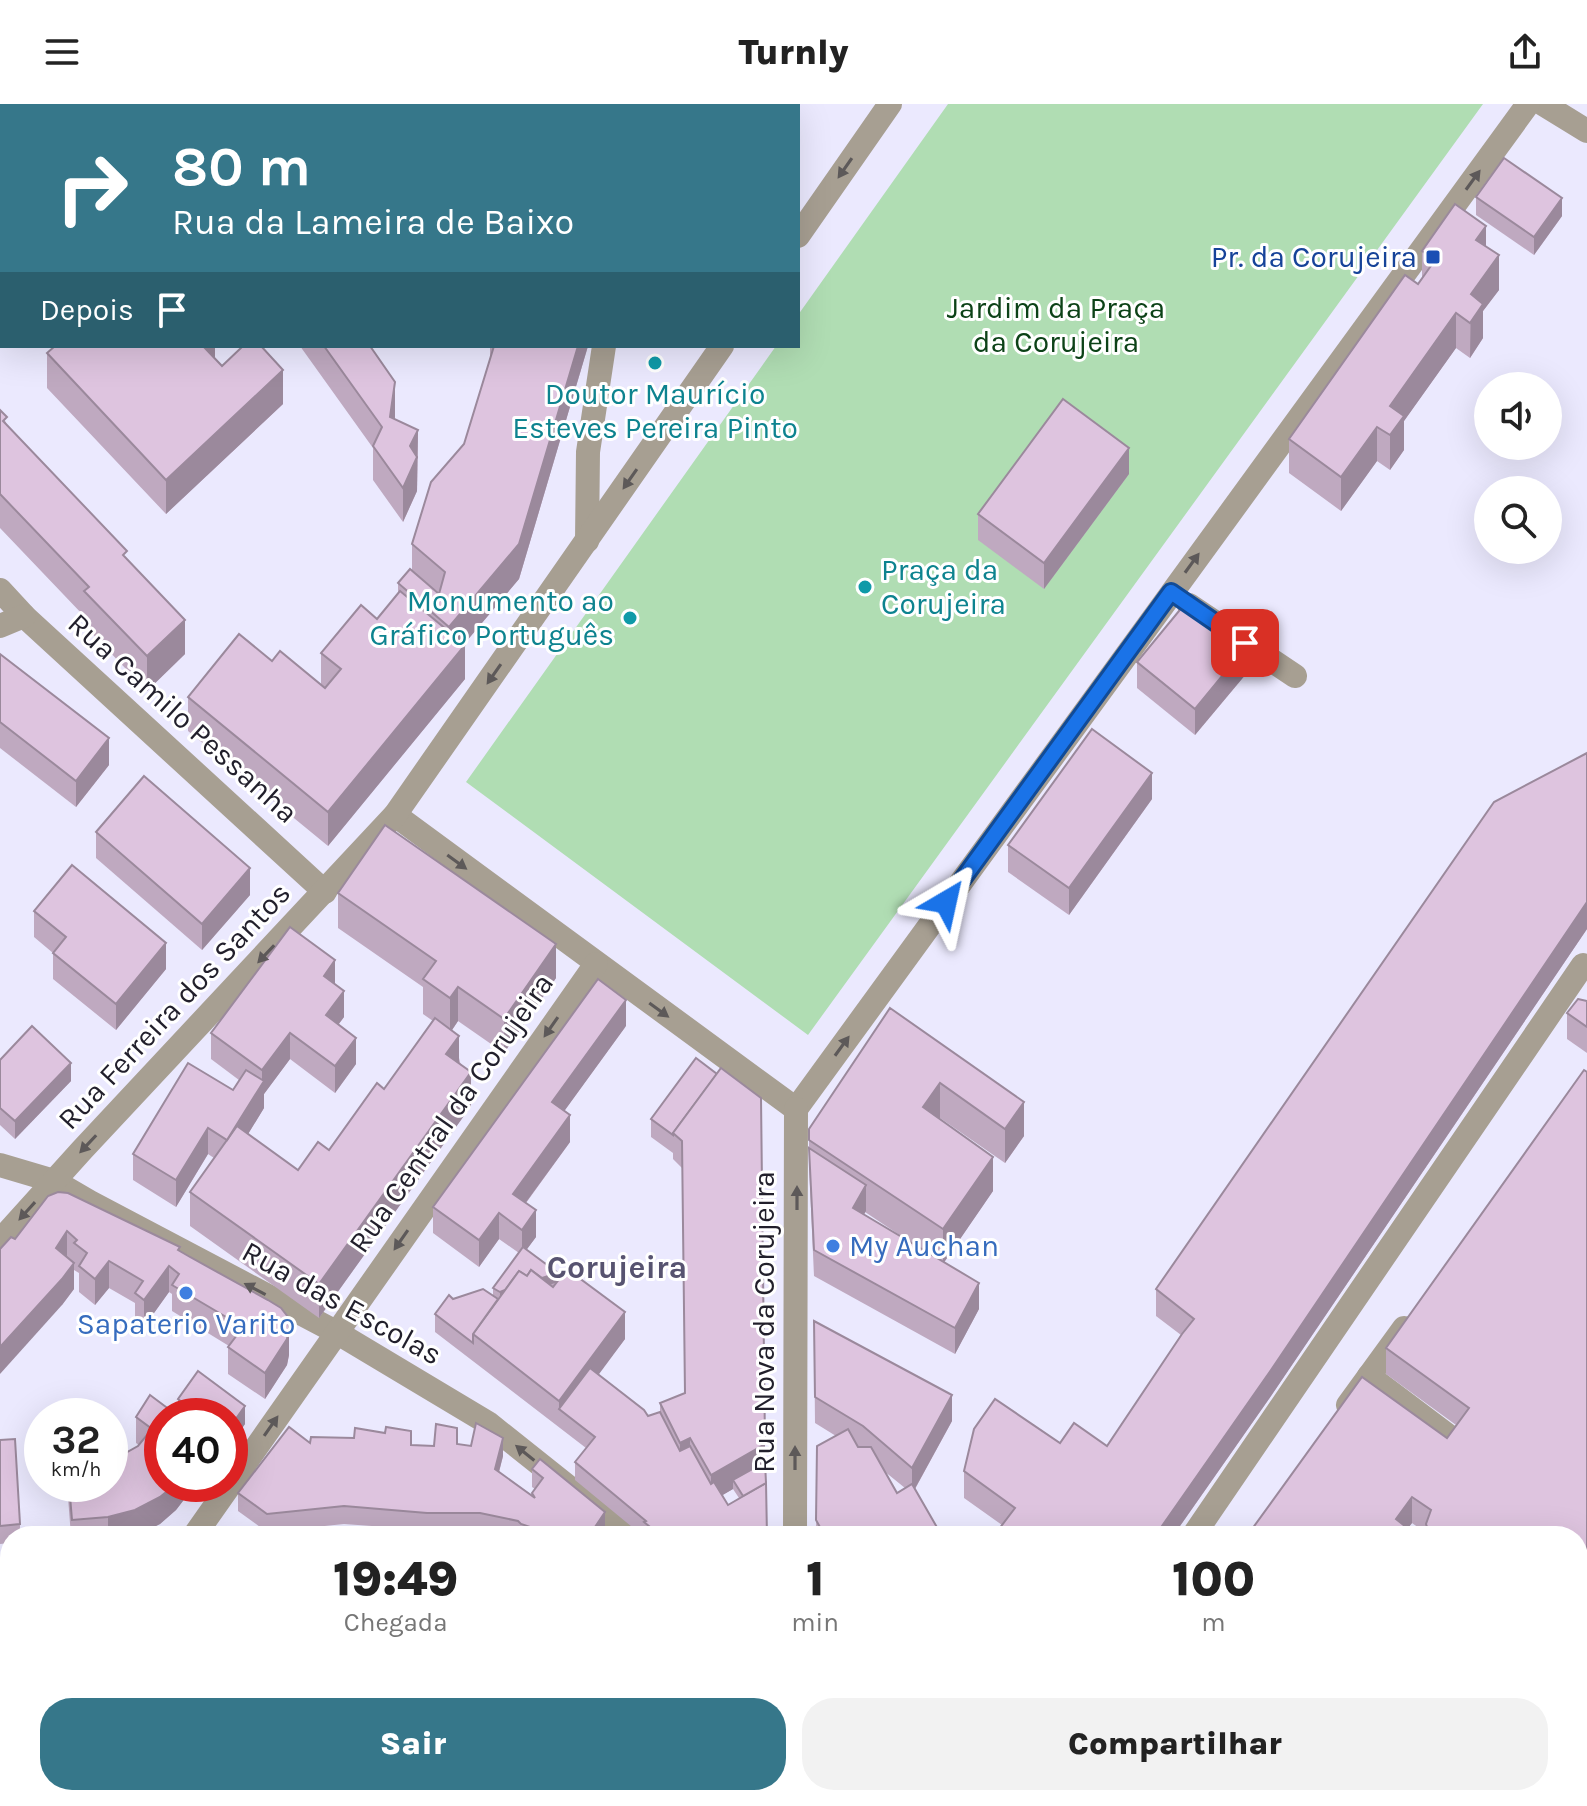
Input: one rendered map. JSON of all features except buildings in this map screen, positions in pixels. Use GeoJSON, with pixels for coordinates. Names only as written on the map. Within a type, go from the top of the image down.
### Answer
{"type":"FeatureCollection","features":[{"type":"Feature","properties":{"kind":"street"},"geometry":{"type":"LineString","coordinates":[[800,233],[890,104]]}},
{"type":"Feature","properties":{"kind":"street"},"geometry":{"type":"LineString","coordinates":[[721,348],[395,815],[796,1109],[1528,104]]}},
{"type":"Feature","properties":{"kind":"street"},"geometry":{"type":"LineString","coordinates":[[1543,104],[1587,131]]}},
{"type":"Feature","properties":{"kind":"street"},"geometry":{"type":"LineString","coordinates":[[587,541],[588,452],[604,348]]}},
{"type":"Feature","properties":{"kind":"street","name":"Rua Camilo Pessanha"},"geometry":{"type":"LineString","coordinates":[[0,590],[24,616],[325,892]]}},
{"type":"Feature","properties":{"kind":"street"},"geometry":{"type":"LineString","coordinates":[[1171,592],[1295,676]]}},
{"type":"Feature","properties":{"kind":"street"},"geometry":{"type":"LineString","coordinates":[[0,626],[24,616]]}},
{"type":"Feature","properties":{"kind":"street","name":"Rua Ferreira dos Santos"},"geometry":{"type":"LineString","coordinates":[[0,1241],[395,815]]}},
{"type":"Feature","properties":{"kind":"street","name":"Rua Central da Corujeira"},"geometry":{"type":"LineString","coordinates":[[201,1526],[596,964]]}},
{"type":"Feature","properties":{"kind":"street"},"geometry":{"type":"LineString","coordinates":[[1200,1526],[1583,965],[1587,967]]}},
{"type":"Feature","properties":{"kind":"street","name":"Rua Nova da Corujeira"},"geometry":{"type":"LineString","coordinates":[[795,1526],[796,1109]]}},
{"type":"Feature","properties":{"kind":"street","name":"Rua das Escolas"},"geometry":{"type":"LineString","coordinates":[[0,1165],[54,1181],[336,1332],[488,1423],[617,1526]]}},
{"type":"Feature","properties":{"kind":"street"},"geometry":{"type":"LineString","coordinates":[[1333,1426],[1414,1314]]}},
{"type":"Feature","properties":{"kind":"street"},"geometry":{"type":"LineString","coordinates":[[1369,1376],[1450,1437]]}},
{"type":"Feature","properties":{"kind":"green space","name":"Jardim da Praça da Corujeira"},"geometry":{"type":"Polygon","coordinates":[[[948,104],[1483,104],[808,1035],[466,782],[775,348],[800,348],[800,312],[948,104]]]}},
{"type":"Feature","properties":{"kind":"place","name":"Pr. da Corujeira"},"geometry":{"type":"Point","coordinates":[1433,257]}},
{"type":"Feature","properties":{"kind":"place","name":"Doutor Maurício Esteves Pereira Pinto"},"geometry":{"type":"Point","coordinates":[655,363]}},
{"type":"Feature","properties":{"kind":"place","name":"Praça da Corujeira"},"geometry":{"type":"Point","coordinates":[865,587]}},
{"type":"Feature","properties":{"kind":"place","name":"Monumento ao Gráfico Português"},"geometry":{"type":"Point","coordinates":[630,618]}},
{"type":"Feature","properties":{"kind":"place","name":"My Auchan"},"geometry":{"type":"Point","coordinates":[833,1246]}},
{"type":"Feature","properties":{"kind":"place","name":"Sapaterio Varito"},"geometry":{"type":"Point","coordinates":[186,1293]}},
{"type":"Feature","properties":{"kind":"district","name":"Corujeira"},"geometry":{"type":"Point","coordinates":[617,1267]}},
{"type":"Feature","properties":{"kind":"route"},"geometry":{"type":"LineString","coordinates":[[946,902],[1171,592],[1245,643]]}}]}
